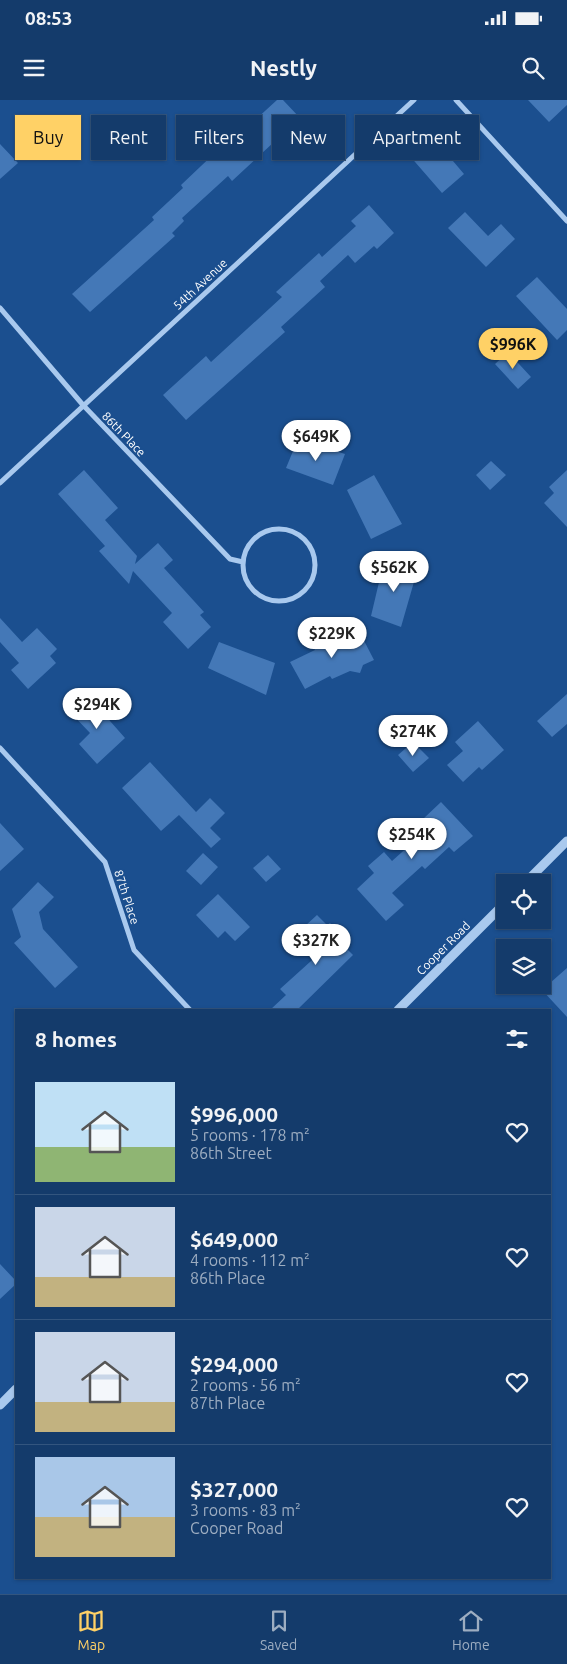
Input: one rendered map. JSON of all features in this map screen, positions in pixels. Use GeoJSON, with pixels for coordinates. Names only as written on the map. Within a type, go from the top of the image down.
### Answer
{"type":"FeatureCollection","features":[{"type":"Feature","properties":{"kind":"street","name":"54th Avenue"},"geometry":{"type":"LineString","coordinates":[[0,483],[414,100]]}},
{"type":"Feature","properties":{"kind":"street"},"geometry":{"type":"LineString","coordinates":[[456,100],[567,221]]}},
{"type":"Feature","properties":{"kind":"street","name":"86th Place"},"geometry":{"type":"LineString","coordinates":[[0,308],[83,405],[230,559],[243,562]]}},
{"type":"Feature","properties":{"kind":"street"},"geometry":{"type":"LineString","coordinates":[[272,529],[284,529],[296,533],[305,540],[312,550],[315,561],[314,573],[309,584],[301,593],[291,599],[279,601],[257,594],[249,585],[244,574],[243,562],[248,546],[261,533],[272,529]]}},
{"type":"Feature","properties":{"kind":"street","name":"87th Place"},"geometry":{"type":"LineString","coordinates":[[0,748],[105,862],[134,950],[189,1009]]}},
{"type":"Feature","properties":{"kind":"street"},"geometry":{"type":"LineString","coordinates":[[534,874],[567,841]]}},
{"type":"Feature","properties":{"kind":"street","name":"Cooper Road"},"geometry":{"type":"LineString","coordinates":[[399,1009],[496,912]]}},
{"type":"Feature","properties":{"kind":"street"},"geometry":{"type":"LineString","coordinates":[[0,1405],[15,1390]]}},
{"type":"Feature","properties":{"kind":"building"},"geometry":{"type":"Polygon","coordinates":[[[277,100],[283,100],[297,115],[272,115],[272,144],[262,153],[262,115],[277,100]]]}},
{"type":"Feature","properties":{"kind":"building"},"geometry":{"type":"Polygon","coordinates":[[[528,100],[567,100],[567,105],[549,122],[528,100]]]}},
{"type":"Feature","properties":{"kind":"building"},"geometry":{"type":"Polygon","coordinates":[[[0,144],[18,163],[0,179],[0,144]]]}},
{"type":"Feature","properties":{"kind":"building"},"geometry":{"type":"Polygon","coordinates":[[[207,160],[255,160],[232,181],[228,176],[182,218],[184,221],[172,233],[175,236],[90,312],[72,294],[154,220],[152,217],[183,188],[181,185],[207,160]]]}},
{"type":"Feature","properties":{"kind":"building"},"geometry":{"type":"Polygon","coordinates":[[[413,160],[452,160],[464,174],[442,193],[413,160]]]}},
{"type":"Feature","properties":{"kind":"building"},"geometry":{"type":"Polygon","coordinates":[[[369,205],[394,233],[377,249],[374,246],[355,263],[348,255],[320,281],[325,287],[281,327],[285,332],[186,420],[163,395],[206,356],[211,362],[282,297],[276,292],[319,253],[322,257],[356,226],[351,221],[369,205]]]}},
{"type":"Feature","properties":{"kind":"building"},"geometry":{"type":"Polygon","coordinates":[[[465,212],[488,236],[501,224],[515,239],[486,267],[448,228],[465,212]]]}},
{"type":"Feature","properties":{"kind":"building"},"geometry":{"type":"Polygon","coordinates":[[[537,277],[567,309],[567,330],[557,340],[516,296],[537,277]]]}},
{"type":"Feature","properties":{"kind":"building"},"geometry":{"type":"Polygon","coordinates":[[[508,352],[531,377],[518,389],[495,364],[508,352]]]}},
{"type":"Feature","properties":{"kind":"building"},"geometry":{"type":"Polygon","coordinates":[[[298,439],[345,454],[333,485],[286,468],[298,439]]]}},
{"type":"Feature","properties":{"kind":"building"},"geometry":{"type":"Polygon","coordinates":[[[491,461],[506,475],[490,490],[476,475],[491,461]]]}},
{"type":"Feature","properties":{"kind":"building"},"geometry":{"type":"Polygon","coordinates":[[[84,470],[118,508],[105,520],[137,556],[135,564],[158,543],[173,560],[164,568],[204,612],[200,615],[211,627],[188,649],[163,622],[172,613],[133,571],[129,584],[99,551],[105,546],[58,494],[84,470]]]}},
{"type":"Feature","properties":{"kind":"building"},"geometry":{"type":"Polygon","coordinates":[[[567,470],[567,527],[544,503],[554,493],[549,487],[567,470]]]}},
{"type":"Feature","properties":{"kind":"building"},"geometry":{"type":"Polygon","coordinates":[[[374,475],[402,524],[371,539],[347,490],[374,475]]]}},
{"type":"Feature","properties":{"kind":"building"},"geometry":{"type":"Polygon","coordinates":[[[384,561],[418,568],[401,627],[371,616],[384,561]]]}},
{"type":"Feature","properties":{"kind":"building"},"geometry":{"type":"Polygon","coordinates":[[[0,618],[22,642],[37,628],[57,649],[50,656],[56,663],[28,689],[11,670],[19,663],[0,642],[0,618]]]}},
{"type":"Feature","properties":{"kind":"building"},"geometry":{"type":"Polygon","coordinates":[[[359,631],[374,660],[363,665],[360,673],[350,671],[332,679],[330,676],[305,689],[290,662],[315,650],[312,645],[331,635],[336,643],[359,631]]]}},
{"type":"Feature","properties":{"kind":"building"},"geometry":{"type":"Polygon","coordinates":[[[219,642],[275,663],[266,695],[208,668],[219,642]]]}},
{"type":"Feature","properties":{"kind":"building"},"geometry":{"type":"Polygon","coordinates":[[[567,694],[567,724],[552,737],[537,721],[567,694]]]}},
{"type":"Feature","properties":{"kind":"building"},"geometry":{"type":"Polygon","coordinates":[[[88,696],[125,738],[97,764],[79,744],[90,733],[70,712],[88,696]]]}},
{"type":"Feature","properties":{"kind":"building"},"geometry":{"type":"Polygon","coordinates":[[[478,721],[504,750],[482,770],[479,767],[463,782],[447,765],[463,751],[455,742],[478,721]]]}},
{"type":"Feature","properties":{"kind":"building"},"geometry":{"type":"Polygon","coordinates":[[[413,742],[429,758],[413,772],[398,755],[413,742]]]}},
{"type":"Feature","properties":{"kind":"building"},"geometry":{"type":"Polygon","coordinates":[[[150,762],[196,812],[210,798],[225,813],[210,828],[221,839],[211,848],[179,815],[161,831],[122,788],[150,762]]]}},
{"type":"Feature","properties":{"kind":"building"},"geometry":{"type":"Polygon","coordinates":[[[441,802],[473,836],[454,852],[449,847],[425,869],[422,866],[392,893],[404,905],[386,921],[357,889],[374,873],[368,866],[384,852],[392,861],[430,827],[423,819],[441,802]]]}},
{"type":"Feature","properties":{"kind":"building"},"geometry":{"type":"Polygon","coordinates":[[[0,823],[24,849],[0,871],[0,823]]]}},
{"type":"Feature","properties":{"kind":"building"},"geometry":{"type":"Polygon","coordinates":[[[203,853],[218,867],[201,885],[186,871],[203,853]]]}},
{"type":"Feature","properties":{"kind":"building"},"geometry":{"type":"Polygon","coordinates":[[[268,855],[281,869],[266,882],[253,868],[268,855]]]}},
{"type":"Feature","properties":{"kind":"building"},"geometry":{"type":"Polygon","coordinates":[[[38,882],[54,897],[39,912],[43,929],[78,967],[55,988],[14,943],[21,937],[12,909],[38,882]]]}},
{"type":"Feature","properties":{"kind":"building"},"geometry":{"type":"Polygon","coordinates":[[[218,894],[250,927],[235,941],[225,931],[218,938],[196,915],[218,894]]]}},
{"type":"Feature","properties":{"kind":"building"},"geometry":{"type":"Polygon","coordinates":[[[317,915],[327,925],[330,923],[350,943],[345,947],[353,955],[298,1009],[271,1009],[286,995],[280,989],[321,952],[311,942],[316,937],[305,926],[317,915]]]}},
{"type":"Feature","properties":{"kind":"building"},"geometry":{"type":"Polygon","coordinates":[[[567,968],[567,1017],[546,994],[551,994],[551,982],[567,968]]]}},
{"type":"Feature","properties":{"kind":"building"},"geometry":{"type":"Polygon","coordinates":[[[0,1264],[15,1280],[15,1285],[0,1299],[0,1264]]]}}]}
